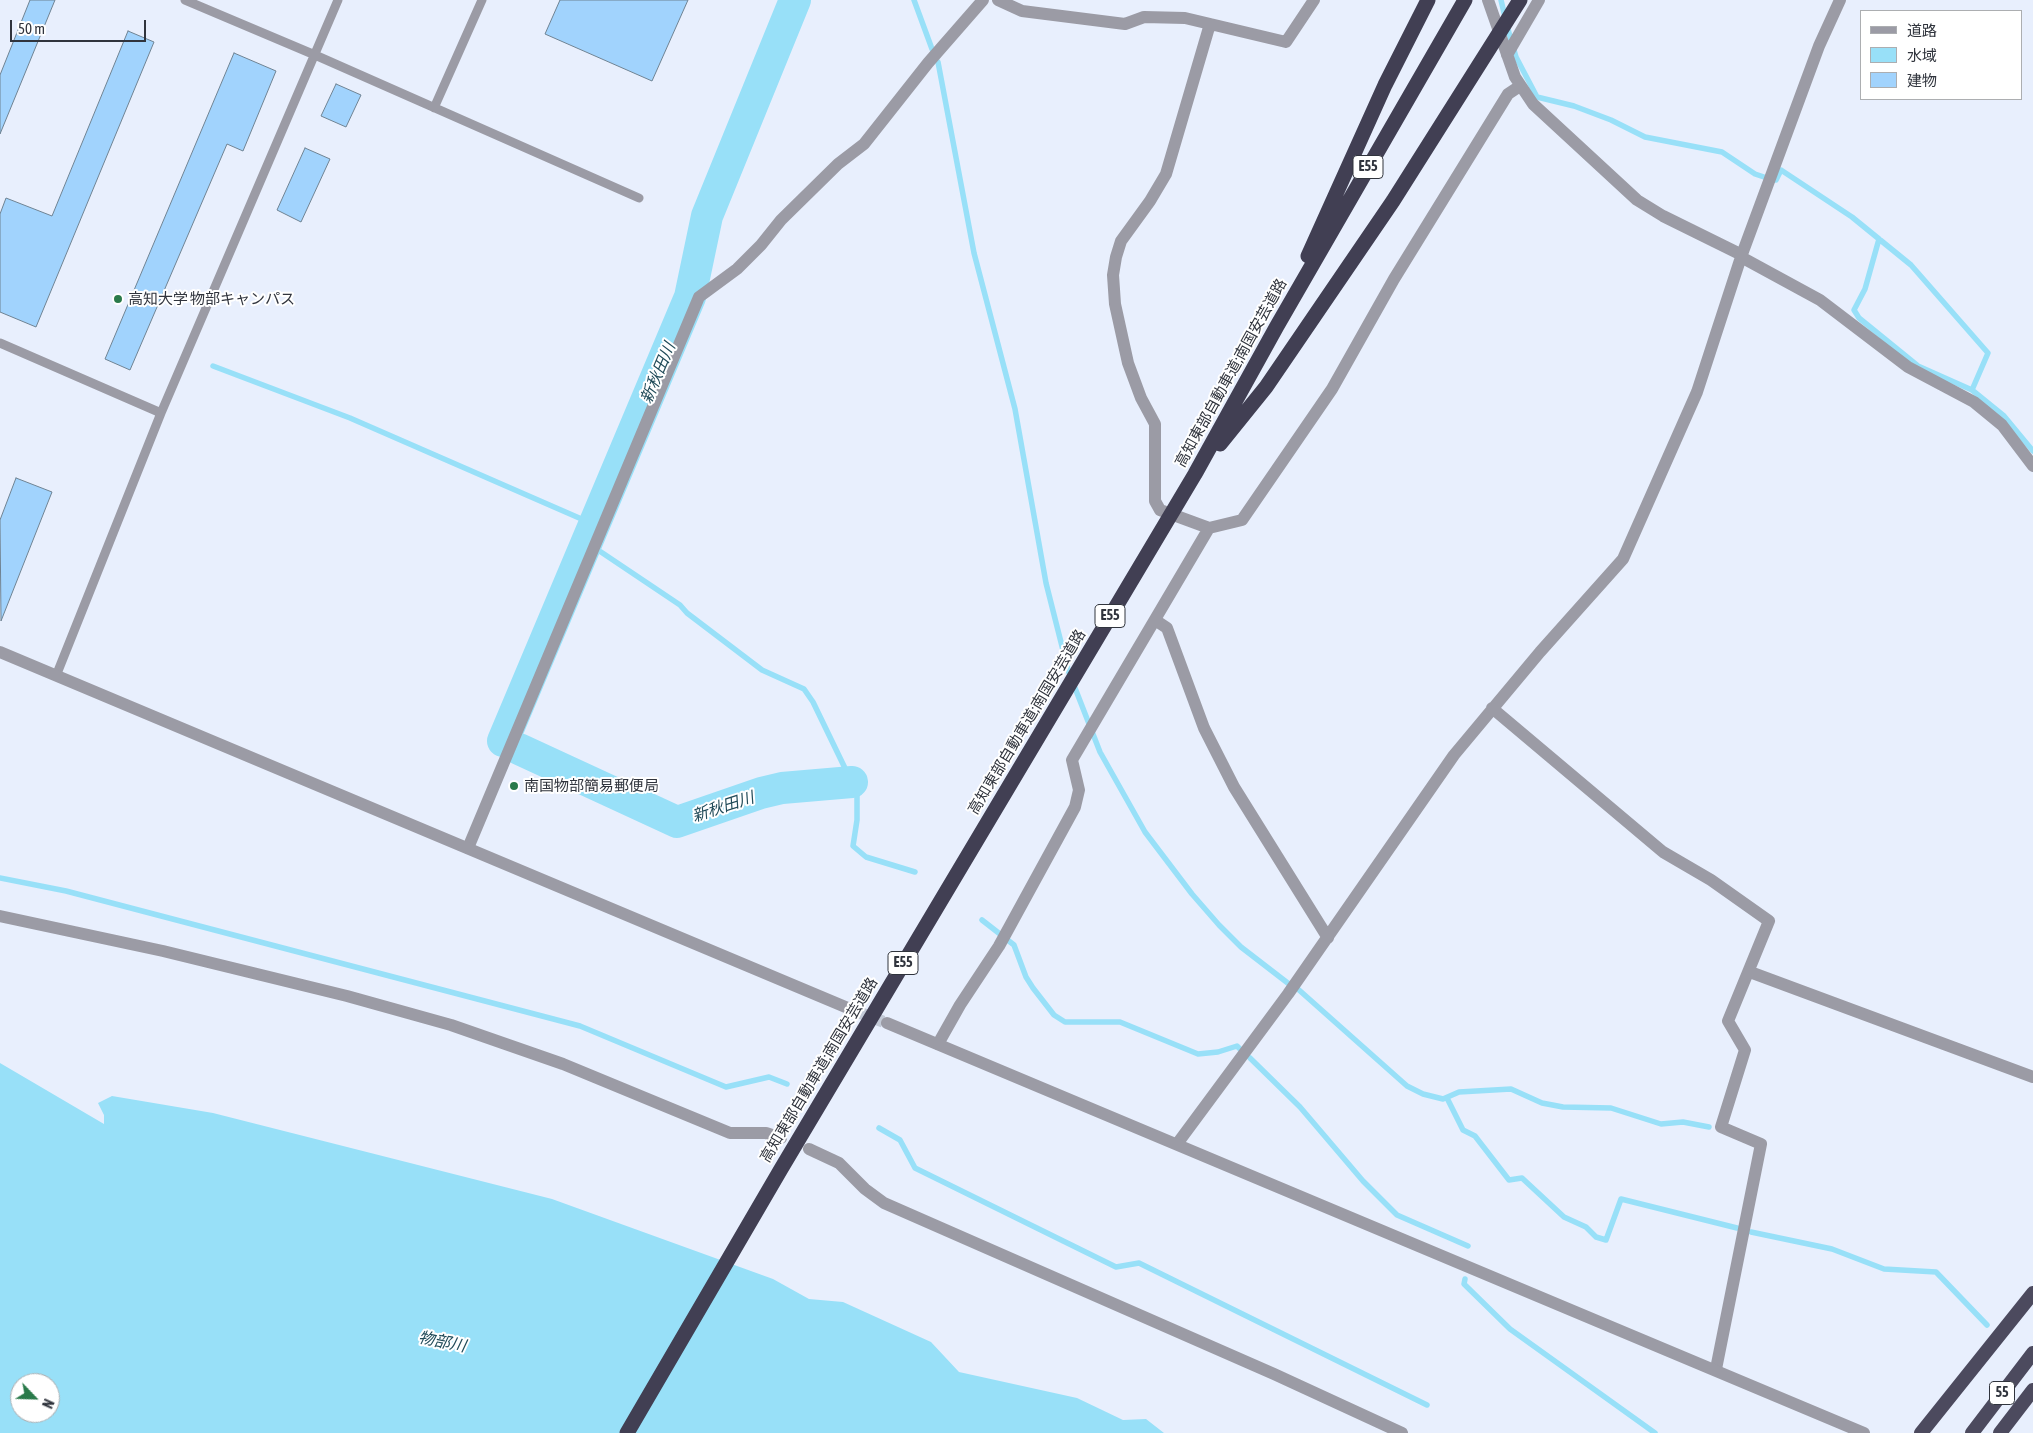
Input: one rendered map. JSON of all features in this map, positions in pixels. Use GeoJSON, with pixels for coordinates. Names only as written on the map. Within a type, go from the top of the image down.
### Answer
{"type":"FeatureCollection","features":[{"type":"Feature","properties":{"kind":"highway"},"geometry":{"type":"LineString","coordinates":[[1277,326],[1358,142],[1428,0]]}},
{"type":"Feature","properties":{"kind":"highway"},"geometry":{"type":"LineString","coordinates":[[1195,474],[1266,387],[1393,201],[1520,0]]}},
{"type":"Feature","properties":{"kind":"highway","name":"高知東部自動車道;南国安芸道路"},"geometry":{"type":"LineString","coordinates":[[627,1433],[781,1169],[1195,474],[1277,326],[1462,4]]}},
{"type":"Feature","properties":{"kind":"highway"},"geometry":{"type":"LineString","coordinates":[[1921,1433],[2033,1293]]}},
{"type":"Feature","properties":{"kind":"highway","name":"55"},"geometry":{"type":"LineString","coordinates":[[1972,1433],[2033,1353]]}},
{"type":"Feature","properties":{"kind":"highway","name":"55"},"geometry":{"type":"LineString","coordinates":[[2000,1433],[2033,1390]]}},
{"type":"Feature","properties":{"kind":"street"},"geometry":{"type":"LineString","coordinates":[[468,848],[699,297],[747,259],[781,220],[834,168],[864,144],[928,63],[984,0]]}},
{"type":"Feature","properties":{"kind":"street"},"geometry":{"type":"LineString","coordinates":[[998,0],[1022,11],[1125,24],[1144,17],[1167,16],[1286,42],[1314,0]]}},
{"type":"Feature","properties":{"kind":"street"},"geometry":{"type":"LineString","coordinates":[[1488,0],[1520,86],[1533,104],[1637,200],[1663,216],[1741,256],[1820,300],[1908,367],[1982,408],[2002,425],[2033,466]]}},
{"type":"Feature","properties":{"kind":"street"},"geometry":{"type":"LineString","coordinates":[[1507,55],[1539,0]]}},
{"type":"Feature","properties":{"kind":"street"},"geometry":{"type":"LineString","coordinates":[[1176,1144],[1328,938],[1454,755],[1492,708],[1623,558],[1697,392],[1741,256],[1819,46],[1840,0]]}},
{"type":"Feature","properties":{"kind":"street"},"geometry":{"type":"LineString","coordinates":[[1210,24],[1166,174],[1150,201],[1121,241],[1113,275],[1115,304],[1128,363],[1141,398],[1155,424],[1155,500],[1160,510],[1210,528],[1242,520],[1332,389],[1394,279],[1502,102],[1508,94],[1520,86]]}},
{"type":"Feature","properties":{"kind":"street"},"geometry":{"type":"LineString","coordinates":[[938,1044],[960,1005],[999,946],[1075,806],[1079,790],[1072,760],[1210,528]]}},
{"type":"Feature","properties":{"kind":"street"},"geometry":{"type":"LineString","coordinates":[[1155,620],[1167,628],[1204,728],[1234,787],[1293,885],[1328,938]]}},
{"type":"Feature","properties":{"kind":"street"},"geometry":{"type":"LineString","coordinates":[[0,652],[855,1011]]}},
{"type":"Feature","properties":{"kind":"street"},"geometry":{"type":"LineString","coordinates":[[1492,708],[1663,852],[1711,880],[1769,921],[1750,972],[1728,1020],[1745,1050],[1721,1127],[1761,1144],[1716,1370]]}},
{"type":"Feature","properties":{"kind":"street"},"geometry":{"type":"LineString","coordinates":[[0,916],[172,954],[347,996],[442,1022],[563,1064],[730,1133],[766,1133],[781,1138]]}},
{"type":"Feature","properties":{"kind":"street"},"geometry":{"type":"LineString","coordinates":[[1750,972],[2033,1077]]}},
{"type":"Feature","properties":{"kind":"street"},"geometry":{"type":"LineString","coordinates":[[886,1023],[1864,1433]]}},
{"type":"Feature","properties":{"kind":"street"},"geometry":{"type":"LineString","coordinates":[[809,1149],[839,1163],[865,1190],[884,1203],[1265,1370],[1402,1433]]}},
{"type":"Feature","properties":{"kind":"lane"},"geometry":{"type":"LineString","coordinates":[[185,0],[315,55],[639,198]]}},
{"type":"Feature","properties":{"kind":"lane"},"geometry":{"type":"LineString","coordinates":[[56,676],[161,413],[338,0]]}},
{"type":"Feature","properties":{"kind":"lane"},"geometry":{"type":"LineString","coordinates":[[434,108],[482,0]]}},
{"type":"Feature","properties":{"kind":"lane"},"geometry":{"type":"LineString","coordinates":[[0,343],[161,413]]}},
{"type":"Feature","properties":{"kind":"water","name":"物部川"},"geometry":{"type":"Polygon","coordinates":[[[0,1063],[104,1124],[104,1115],[98,1103],[112,1096],[213,1113],[552,1199],[773,1279],[809,1299],[843,1302],[931,1342],[959,1372],[1077,1398],[1123,1420],[1146,1419],[1164,1433],[0,1433],[0,1063]]]}},
{"type":"Feature","properties":{"kind":"building"},"geometry":{"type":"Polygon","coordinates":[[[30,0],[55,0],[0,134],[0,75],[30,0]]]}},
{"type":"Feature","properties":{"kind":"building"},"geometry":{"type":"Polygon","coordinates":[[[560,0],[688,0],[652,81],[545,34],[560,0]]]}},
{"type":"Feature","properties":{"kind":"building"},"geometry":{"type":"Polygon","coordinates":[[[128,31],[154,42],[36,327],[0,312],[0,214],[6,198],[52,216],[128,31]]]}},
{"type":"Feature","properties":{"kind":"building"},"geometry":{"type":"Polygon","coordinates":[[[234,53],[276,71],[243,151],[227,144],[130,370],[105,359],[234,53]]]}},
{"type":"Feature","properties":{"kind":"building"},"geometry":{"type":"Polygon","coordinates":[[[336,84],[361,95],[346,127],[321,116],[336,84]]]}},
{"type":"Feature","properties":{"kind":"building"},"geometry":{"type":"Polygon","coordinates":[[[305,148],[330,159],[301,222],[277,210],[305,148]]]}},
{"type":"Feature","properties":{"kind":"building"},"geometry":{"type":"Polygon","coordinates":[[[16,478],[52,492],[1,621],[0,520],[16,478]]]}},
{"type":"Feature","properties":{"kind":"waterway","name":"新秋田川"},"geometry":{"type":"LineString","coordinates":[[503,741],[690,297],[707,216],[795,0]]}},
{"type":"Feature","properties":{"kind":"waterway"},"geometry":{"type":"LineString","coordinates":[[914,0],[932,49]]}},
{"type":"Feature","properties":{"kind":"waterway"},"geometry":{"type":"LineString","coordinates":[[1501,0],[1505,17]]}},
{"type":"Feature","properties":{"kind":"waterway"},"geometry":{"type":"LineString","coordinates":[[1507,26],[1516,57],[1537,97],[1574,106],[1611,120],[1645,137],[1722,152],[1755,174],[1764,177]]}},
{"type":"Feature","properties":{"kind":"waterway"},"geometry":{"type":"LineString","coordinates":[[938,62],[974,253],[1015,409],[1046,583],[1068,670],[1100,752],[1145,832],[1192,894],[1219,925],[1241,947],[1289,984]]}},
{"type":"Feature","properties":{"kind":"waterway"},"geometry":{"type":"LineString","coordinates":[[1774,180],[1776,180],[1781,170],[1852,217],[1911,265],[1988,353],[1972,390],[2004,416],[2033,451]]}},
{"type":"Feature","properties":{"kind":"waterway"},"geometry":{"type":"LineString","coordinates":[[1879,239],[1865,289],[1854,310],[1859,318],[1918,366],[1972,390]]}},
{"type":"Feature","properties":{"kind":"waterway"},"geometry":{"type":"LineString","coordinates":[[213,366],[350,418],[593,524]]}},
{"type":"Feature","properties":{"kind":"waterway"},"geometry":{"type":"LineString","coordinates":[[601,552],[680,605],[687,613],[762,670],[804,689],[813,702],[857,793],[857,820],[853,846],[866,857],[915,872]]}},
{"type":"Feature","properties":{"kind":"waterway","name":"新秋田川"},"geometry":{"type":"LineString","coordinates":[[519,749],[677,822],[761,793],[782,788],[852,782]]}},
{"type":"Feature","properties":{"kind":"waterway"},"geometry":{"type":"LineString","coordinates":[[0,878],[66,891],[580,1026],[726,1087],[769,1077],[787,1084]]}},
{"type":"Feature","properties":{"kind":"waterway"},"geometry":{"type":"LineString","coordinates":[[982,920],[1014,945],[1026,977],[1033,988],[1054,1015],[1065,1022],[1120,1022],[1198,1054],[1218,1052],[1237,1046],[1240,1049]]}},
{"type":"Feature","properties":{"kind":"waterway"},"geometry":{"type":"LineString","coordinates":[[1299,990],[1407,1086],[1423,1094],[1443,1099],[1459,1092],[1511,1089],[1542,1103],[1563,1107],[1611,1108],[1661,1124],[1683,1122],[1709,1127]]}},
{"type":"Feature","properties":{"kind":"waterway"},"geometry":{"type":"LineString","coordinates":[[1250,1058],[1300,1107],[1363,1181],[1397,1215],[1468,1246]]}},
{"type":"Feature","properties":{"kind":"waterway"},"geometry":{"type":"LineString","coordinates":[[1447,1098],[1463,1130],[1475,1136],[1509,1180],[1522,1178],[1564,1217],[1586,1227],[1596,1237],[1606,1240],[1621,1199],[1737,1228]]}},
{"type":"Feature","properties":{"kind":"waterway"},"geometry":{"type":"LineString","coordinates":[[879,1128],[900,1140],[915,1168],[1116,1267],[1139,1263],[1427,1405]]}},
{"type":"Feature","properties":{"kind":"waterway"},"geometry":{"type":"LineString","coordinates":[[1751,1232],[1832,1249],[1884,1269],[1936,1272],[1987,1325]]}},
{"type":"Feature","properties":{"kind":"waterway"},"geometry":{"type":"LineString","coordinates":[[1465,1279],[1464,1284],[1510,1329],[1655,1433]]}},
{"type":"Feature","properties":{"kind":"tunnel"},"geometry":{"type":"LineString","coordinates":[[855,1011],[887,1023]]}},
{"type":"Feature","properties":{"kind":"place","name":"高知大学 物部キャンパス"},"geometry":{"type":"Point","coordinates":[118,299]}},
{"type":"Feature","properties":{"kind":"place","name":"南国物部簡易郵便局"},"geometry":{"type":"Point","coordinates":[514,786]}}]}
